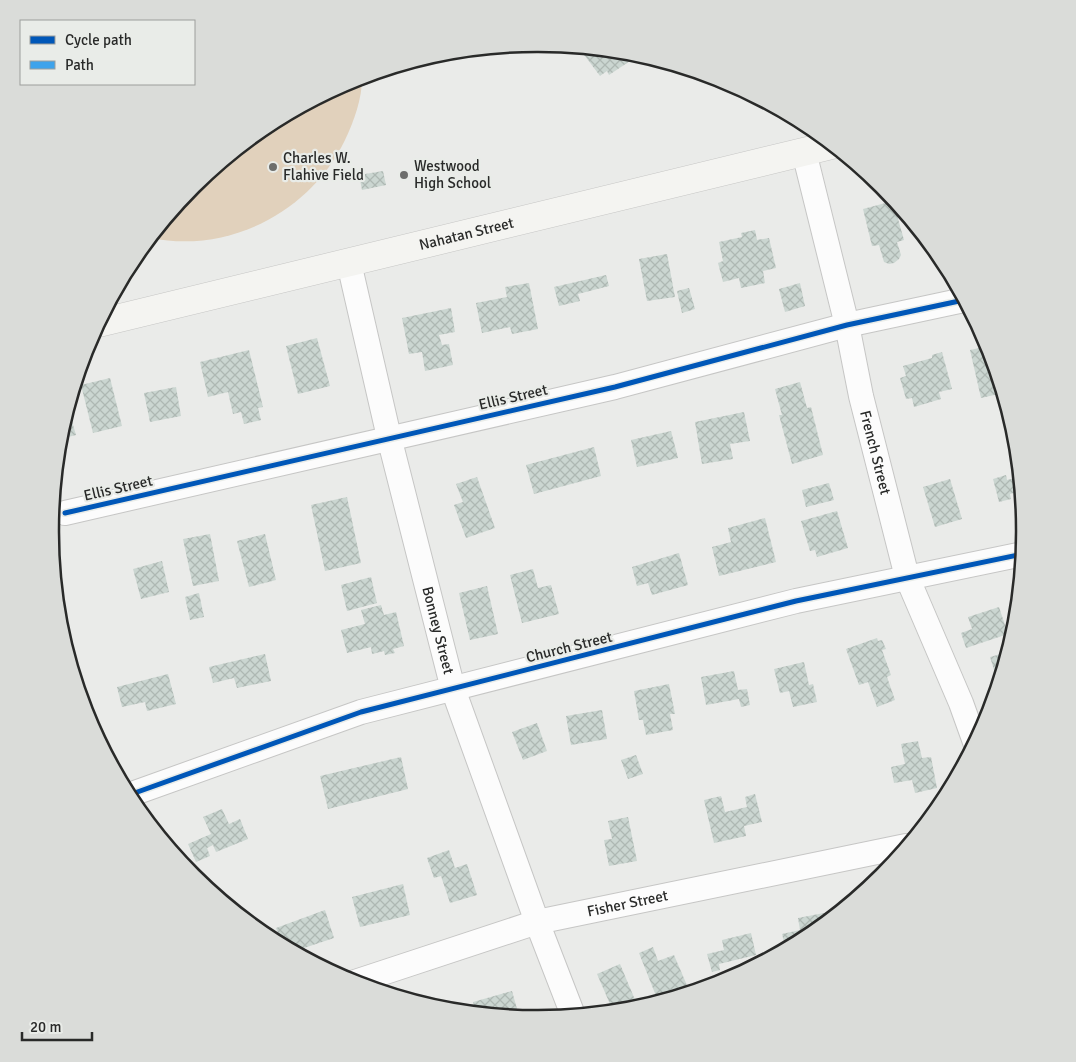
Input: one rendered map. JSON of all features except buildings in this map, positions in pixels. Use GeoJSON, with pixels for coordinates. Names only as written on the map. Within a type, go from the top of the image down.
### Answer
{"type":"FeatureCollection","features":[{"type":"Feature","properties":{"kind":"main road","name":"Nahatan Street"},"geometry":{"type":"LineString","coordinates":[[108,321],[824,147]]}},
{"type":"Feature","properties":{"kind":"street","name":"French Street"},"geometry":{"type":"LineString","coordinates":[[804,152],[907,577],[961,703],[972,733]]}},
{"type":"Feature","properties":{"kind":"street","name":"Bonney Street"},"geometry":{"type":"LineString","coordinates":[[349,263],[453,689],[537,922],[570,1008]]}},
{"type":"Feature","properties":{"kind":"street","name":"Ellis Street"},"geometry":{"type":"LineString","coordinates":[[65,513],[390,437],[615,387],[846,325],[957,301]]}},
{"type":"Feature","properties":{"kind":"street","name":"Church Street"},"geometry":{"type":"LineString","coordinates":[[137,792],[361,712],[796,602],[1015,556]]}},
{"type":"Feature","properties":{"kind":"street","name":"Fisher Street"},"geometry":{"type":"LineString","coordinates":[[368,978],[537,922],[896,848]]}},
{"type":"Feature","properties":{"kind":"shaded area","name":"Charles W. Flahive Field"},"geometry":{"type":"Polygon","coordinates":[[[361,87],[357,110],[345,140],[330,165],[311,188],[290,206],[265,222],[238,233],[210,239],[181,241],[159,239],[178,216],[223,171],[272,133],[326,102],[361,87]]]}},
{"type":"Feature","properties":{"kind":"marked path"},"geometry":{"type":"LineString","coordinates":[[60,514],[65,513]]}},
{"type":"Feature","properties":{"kind":"cycle path"},"geometry":{"type":"LineString","coordinates":[[65,513],[615,387],[847,325],[957,301]]}},
{"type":"Feature","properties":{"kind":"cycle path"},"geometry":{"type":"LineString","coordinates":[[137,792],[361,712],[796,601],[1015,556]]}},
{"type":"Feature","properties":{"kind":"place","name":"Charles W. Flahive Field"},"geometry":{"type":"Point","coordinates":[273,167]}},
{"type":"Feature","properties":{"kind":"place","name":"Westwood High School"},"geometry":{"type":"Point","coordinates":[404,175]}}]}
